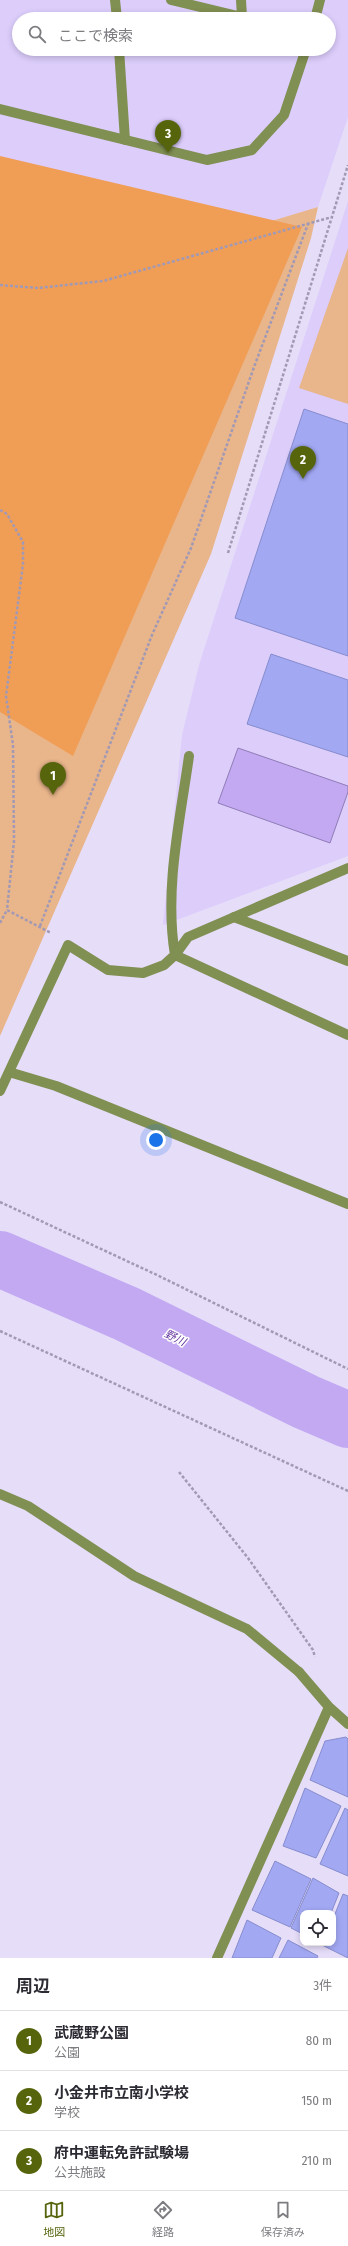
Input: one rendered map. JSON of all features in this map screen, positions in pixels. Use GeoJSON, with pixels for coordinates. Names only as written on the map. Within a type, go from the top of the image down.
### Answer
{"type":"FeatureCollection","features":[{"type":"Feature","properties":{"kind":"street"},"geometry":{"type":"LineString","coordinates":[[115,0],[116,12]]}},
{"type":"Feature","properties":{"kind":"street"},"geometry":{"type":"LineString","coordinates":[[171,0],[221,12]]}},
{"type":"Feature","properties":{"kind":"street"},"geometry":{"type":"LineString","coordinates":[[241,0],[244,12]]}},
{"type":"Feature","properties":{"kind":"street"},"geometry":{"type":"LineString","coordinates":[[317,12],[320,0]]}},
{"type":"Feature","properties":{"kind":"street"},"geometry":{"type":"LineString","coordinates":[[119,56],[125,140]]}},
{"type":"Feature","properties":{"kind":"street"},"geometry":{"type":"LineString","coordinates":[[0,109],[207,160],[252,150],[284,115],[304,56]]}},
{"type":"Feature","properties":{"kind":"street"},"geometry":{"type":"LineString","coordinates":[[175,955],[170,928],[173,863],[189,756]]}},
{"type":"Feature","properties":{"kind":"street"},"geometry":{"type":"LineString","coordinates":[[0,1091],[68,945],[108,970],[143,973],[164,965],[175,955],[188,937],[348,868]]}},
{"type":"Feature","properties":{"kind":"street"},"geometry":{"type":"LineString","coordinates":[[234,916],[348,961]]}},
{"type":"Feature","properties":{"kind":"street"},"geometry":{"type":"LineString","coordinates":[[175,955],[348,1035]]}},
{"type":"Feature","properties":{"kind":"street"},"geometry":{"type":"LineString","coordinates":[[9,1072],[56,1086],[348,1204]]}},
{"type":"Feature","properties":{"kind":"street"},"geometry":{"type":"LineString","coordinates":[[0,1494],[34,1510],[134,1576],[247,1629],[299,1672],[329,1707],[348,1724]]}},
{"type":"Feature","properties":{"kind":"street"},"geometry":{"type":"LineString","coordinates":[[217,1958],[329,1707]]}},
{"type":"Feature","properties":{"kind":"path"},"geometry":{"type":"LineString","coordinates":[[228,553],[348,165]]}},
{"type":"Feature","properties":{"kind":"path"},"geometry":{"type":"LineString","coordinates":[[0,285],[38,288],[103,282],[332,217]]}},
{"type":"Feature","properties":{"kind":"path"},"geometry":{"type":"LineString","coordinates":[[40,926],[152,635],[192,548],[254,367],[308,224]]}},
{"type":"Feature","properties":{"kind":"path"},"geometry":{"type":"LineString","coordinates":[[0,510],[7,514],[22,542],[23,564],[6,696],[13,746],[14,841],[7,910],[0,923]]}},
{"type":"Feature","properties":{"kind":"path"},"geometry":{"type":"LineString","coordinates":[[7,910],[40,926],[68,945]]}},
{"type":"Feature","properties":{"kind":"path"},"geometry":{"type":"LineString","coordinates":[[0,1202],[157,1275],[348,1368]]}},
{"type":"Feature","properties":{"kind":"path"},"geometry":{"type":"LineString","coordinates":[[0,1331],[348,1491]]}},
{"type":"Feature","properties":{"kind":"path"},"geometry":{"type":"LineString","coordinates":[[179,1472],[248,1558],[313,1650],[317,1664]]}},
{"type":"Feature","properties":{"kind":"shaded area"},"geometry":{"type":"Polygon","coordinates":[[[0,0],[348,0],[348,117],[318,207],[198,243],[0,189],[0,0]]]}},
{"type":"Feature","properties":{"kind":"shaded area"},"geometry":{"type":"Polygon","coordinates":[[[0,156],[302,227],[73,756],[0,712],[0,156]]]}},
{"type":"Feature","properties":{"kind":"shaded area"},"geometry":{"type":"Polygon","coordinates":[[[0,189],[198,243],[318,207],[311,238],[211,554],[0,1036],[0,189]]]}},
{"type":"Feature","properties":{"kind":"shaded area"},"geometry":{"type":"Polygon","coordinates":[[[348,201],[348,856],[163,925],[182,735],[199,665],[348,201]]]}},
{"type":"Feature","properties":{"kind":"shaded area"},"geometry":{"type":"Polygon","coordinates":[[[348,248],[348,404],[299,388],[348,248]]]}},
{"type":"Feature","properties":{"kind":"shaded area"},"geometry":{"type":"Polygon","coordinates":[[[238,748],[348,786],[348,792],[330,843],[218,803],[238,748]]]}},
{"type":"Feature","properties":{"kind":"building"},"geometry":{"type":"Polygon","coordinates":[[[304,409],[348,424],[348,656],[235,618],[304,409]]]}},
{"type":"Feature","properties":{"kind":"building"},"geometry":{"type":"Polygon","coordinates":[[[271,654],[348,680],[348,757],[247,724],[271,654]]]}},
{"type":"Feature","properties":{"kind":"building"},"geometry":{"type":"Polygon","coordinates":[[[346,1737],[348,1739],[348,1797],[310,1780],[325,1741],[346,1737]]]}},
{"type":"Feature","properties":{"kind":"building"},"geometry":{"type":"Polygon","coordinates":[[[305,1788],[341,1806],[316,1858],[283,1846],[305,1788]]]}},
{"type":"Feature","properties":{"kind":"building"},"geometry":{"type":"Polygon","coordinates":[[[345,1808],[348,1810],[348,1876],[320,1864],[345,1808]]]}},
{"type":"Feature","properties":{"kind":"building"},"geometry":{"type":"Polygon","coordinates":[[[275,1861],[311,1879],[290,1927],[252,1910],[275,1861]]]}},
{"type":"Feature","properties":{"kind":"building"},"geometry":{"type":"Polygon","coordinates":[[[313,1878],[339,1893],[332,1910],[300,1910],[300,1932],[291,1928],[313,1878]]]}},
{"type":"Feature","properties":{"kind":"building"},"geometry":{"type":"Polygon","coordinates":[[[343,1894],[348,1896],[348,1958],[324,1946],[336,1946],[336,1912],[343,1894]]]}},
{"type":"Feature","properties":{"kind":"building"},"geometry":{"type":"Polygon","coordinates":[[[247,1920],[281,1938],[272,1958],[232,1958],[247,1920]]]}},
{"type":"Feature","properties":{"kind":"building"},"geometry":{"type":"Polygon","coordinates":[[[288,1940],[318,1956],[317,1958],[279,1958],[288,1940]]]}},
{"type":"Feature","properties":{"kind":"waterway","name":"野川"},"geometry":{"type":"LineString","coordinates":[[0,1259],[127,1314],[306,1402],[348,1420]]}},
{"type":"Feature","properties":{"kind":"place","name":"府中運転免許試験場"},"geometry":{"type":"Point","coordinates":[168,153]}},
{"type":"Feature","properties":{"kind":"place","name":"小金井市立南小学校"},"geometry":{"type":"Point","coordinates":[303,479]}},
{"type":"Feature","properties":{"kind":"place","name":"武蔵野公園"},"geometry":{"type":"Point","coordinates":[53,795]}}]}
